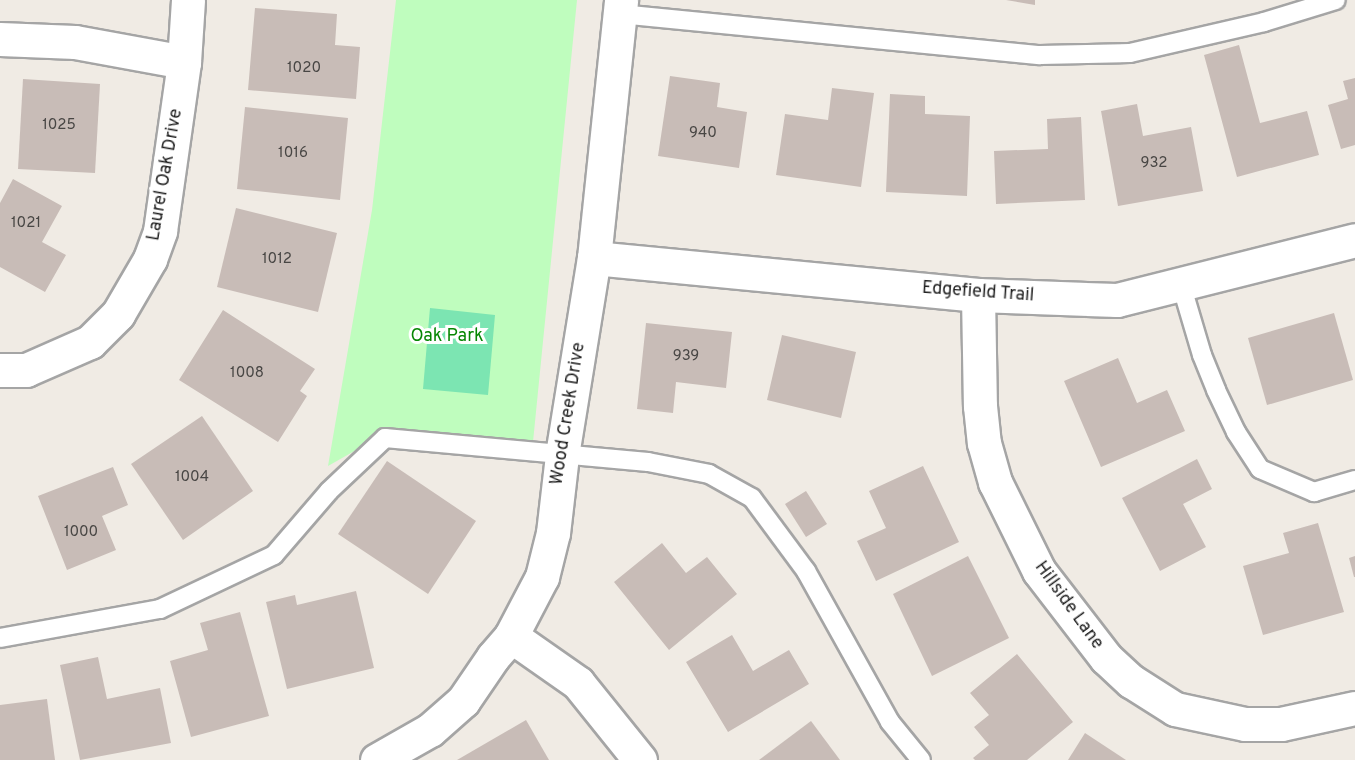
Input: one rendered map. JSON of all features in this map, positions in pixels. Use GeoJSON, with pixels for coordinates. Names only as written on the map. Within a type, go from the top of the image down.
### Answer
{"type":"FeatureCollection","features":[{"type":"Feature","properties":{"kind":"street","name":"Laurel Oak Drive"},"geometry":{"type":"LineString","coordinates":[[0,370],[26,370],[90,342],[118,314],[150,259],[160,231],[184,62],[188,0]]}},
{"type":"Feature","properties":{"kind":"street","name":"Wood Creek Drive"},"geometry":{"type":"LineString","coordinates":[[377,760],[430,730],[463,701],[493,657],[511,636],[542,577],[553,533],[562,455],[594,258],[620,7]]}},
{"type":"Feature","properties":{"kind":"street"},"geometry":{"type":"LineString","coordinates":[[0,39],[75,42],[184,62]]}},
{"type":"Feature","properties":{"kind":"street","name":"Edgefield Trail"},"geometry":{"type":"LineString","coordinates":[[594,258],[978,295],[1117,300],[1355,240]]}},
{"type":"Feature","properties":{"kind":"street","name":"Hillside Lane"},"geometry":{"type":"LineString","coordinates":[[978,295],[980,406],[984,443],[995,482],[1039,571],[1106,658],[1131,681],[1175,709],[1245,724],[1281,724],[1355,708]]}},
{"type":"Feature","properties":{"kind":"street"},"geometry":{"type":"LineString","coordinates":[[511,636],[578,683],[633,748],[640,760]]}},
{"type":"Feature","properties":{"kind":"lane"},"geometry":{"type":"LineString","coordinates":[[620,7],[1051,55],[1130,53],[1264,22],[1336,0]]}},
{"type":"Feature","properties":{"kind":"lane"},"geometry":{"type":"LineString","coordinates":[[1181,284],[1202,355],[1216,390],[1236,432],[1260,468],[1314,492],[1355,480]]}},
{"type":"Feature","properties":{"kind":"lane"},"geometry":{"type":"LineString","coordinates":[[0,638],[160,609],[274,555],[329,492],[386,438],[648,462],[709,474],[752,498],[806,570],[890,722],[921,760]]}},
{"type":"Feature","properties":{"kind":"green space","name":"Oak Park"},"geometry":{"type":"Polygon","coordinates":[[[396,0],[577,0],[533,442],[388,432],[328,466],[372,210],[396,0]]]}},
{"type":"Feature","properties":{"kind":"green space"},"geometry":{"type":"Polygon","coordinates":[[[430,308],[495,315],[488,395],[423,389],[430,308]]]}},
{"type":"Feature","properties":{"kind":"building"},"geometry":{"type":"Polygon","coordinates":[[[1006,0],[1035,0],[1035,5],[1006,0]]]}},
{"type":"Feature","properties":{"kind":"building"},"geometry":{"type":"Polygon","coordinates":[[[255,8],[337,14],[335,45],[360,47],[356,99],[248,90],[255,8]]]}},
{"type":"Feature","properties":{"kind":"building"},"geometry":{"type":"Polygon","coordinates":[[[1239,45],[1260,123],[1307,111],[1319,155],[1237,177],[1204,55],[1239,45]]]}},
{"type":"Feature","properties":{"kind":"building"},"geometry":{"type":"Polygon","coordinates":[[[670,76],[720,83],[717,107],[747,112],[739,168],[658,156],[670,76]]]}},
{"type":"Feature","properties":{"kind":"building"},"geometry":{"type":"Polygon","coordinates":[[[1355,78],[1355,145],[1341,149],[1328,105],[1348,99],[1343,81],[1355,78]]]}},
{"type":"Feature","properties":{"kind":"building"},"geometry":{"type":"Polygon","coordinates":[[[23,79],[100,84],[95,173],[18,169],[23,79]]]}},
{"type":"Feature","properties":{"kind":"building"},"geometry":{"type":"Polygon","coordinates":[[[832,88],[874,93],[861,187],[776,175],[785,114],[828,120],[832,88]]]}},
{"type":"Feature","properties":{"kind":"building"},"geometry":{"type":"Polygon","coordinates":[[[890,94],[925,96],[925,114],[970,116],[967,196],[886,192],[890,94]]]}},
{"type":"Feature","properties":{"kind":"building"},"geometry":{"type":"Polygon","coordinates":[[[1137,104],[1143,136],[1191,127],[1203,191],[1118,206],[1101,111],[1137,104]]]}},
{"type":"Feature","properties":{"kind":"building"},"geometry":{"type":"Polygon","coordinates":[[[245,107],[348,118],[340,200],[237,189],[245,107]]]}},
{"type":"Feature","properties":{"kind":"building"},"geometry":{"type":"Polygon","coordinates":[[[1081,117],[1085,200],[996,204],[994,151],[1048,149],[1047,119],[1081,117]]]}},
{"type":"Feature","properties":{"kind":"building"},"geometry":{"type":"Polygon","coordinates":[[[13,179],[62,206],[42,242],[66,255],[45,292],[0,267],[0,203],[13,179]]]}},
{"type":"Feature","properties":{"kind":"building"},"geometry":{"type":"Polygon","coordinates":[[[236,208],[337,233],[318,312],[217,287],[236,208]]]}},
{"type":"Feature","properties":{"kind":"building"},"geometry":{"type":"Polygon","coordinates":[[[223,310],[315,369],[300,391],[307,396],[278,442],[179,380],[223,310]]]}},
{"type":"Feature","properties":{"kind":"building"},"geometry":{"type":"Polygon","coordinates":[[[1334,313],[1353,380],[1267,405],[1248,338],[1334,313]]]}},
{"type":"Feature","properties":{"kind":"building"},"geometry":{"type":"Polygon","coordinates":[[[646,323],[732,332],[726,388],[676,382],[673,413],[637,409],[646,323]]]}},
{"type":"Feature","properties":{"kind":"building"},"geometry":{"type":"Polygon","coordinates":[[[782,335],[856,352],[841,418],[767,400],[782,335]]]}},
{"type":"Feature","properties":{"kind":"building"},"geometry":{"type":"Polygon","coordinates":[[[1118,358],[1137,403],[1167,390],[1185,431],[1101,467],[1064,381],[1118,358]]]}},
{"type":"Feature","properties":{"kind":"building"},"geometry":{"type":"Polygon","coordinates":[[[202,416],[253,491],[183,540],[131,464],[202,416]]]}},
{"type":"Feature","properties":{"kind":"building"},"geometry":{"type":"Polygon","coordinates":[[[1197,459],[1212,489],[1183,504],[1206,547],[1160,571],[1122,498],[1197,459]]]}},
{"type":"Feature","properties":{"kind":"building"},"geometry":{"type":"Polygon","coordinates":[[[387,461],[476,521],[428,594],[338,534],[387,461]]]}},
{"type":"Feature","properties":{"kind":"building"},"geometry":{"type":"Polygon","coordinates":[[[923,466],[959,542],[876,581],[857,541],[886,528],[869,491],[923,466]]]}},
{"type":"Feature","properties":{"kind":"building"},"geometry":{"type":"Polygon","coordinates":[[[113,467],[128,505],[102,516],[116,550],[67,570],[38,496],[113,467]]]}},
{"type":"Feature","properties":{"kind":"building"},"geometry":{"type":"Polygon","coordinates":[[[806,491],[827,524],[806,537],[785,504],[806,491]]]}},
{"type":"Feature","properties":{"kind":"building"},"geometry":{"type":"Polygon","coordinates":[[[1318,523],[1344,612],[1263,635],[1243,566],[1289,553],[1283,533],[1318,523]]]}},
{"type":"Feature","properties":{"kind":"building"},"geometry":{"type":"Polygon","coordinates":[[[662,543],[686,573],[707,557],[737,594],[669,650],[614,582],[662,543]]]}},
{"type":"Feature","properties":{"kind":"building"},"geometry":{"type":"Polygon","coordinates":[[[968,556],[1009,638],[932,676],[893,594],[968,556]]]}},
{"type":"Feature","properties":{"kind":"building"},"geometry":{"type":"Polygon","coordinates":[[[1355,556],[1355,577],[1354,577],[1349,558],[1355,556]]]}},
{"type":"Feature","properties":{"kind":"building"},"geometry":{"type":"Polygon","coordinates":[[[356,591],[374,668],[287,689],[266,602],[295,595],[297,605],[356,591]]]}},
{"type":"Feature","properties":{"kind":"building"},"geometry":{"type":"Polygon","coordinates":[[[240,612],[269,716],[191,737],[170,661],[208,650],[200,623],[240,612]]]}},
{"type":"Feature","properties":{"kind":"building"},"geometry":{"type":"Polygon","coordinates":[[[732,635],[753,671],[789,650],[809,684],[728,732],[686,662],[732,635]]]}},
{"type":"Feature","properties":{"kind":"building"},"geometry":{"type":"Polygon","coordinates":[[[1017,654],[1073,722],[1027,760],[975,760],[973,758],[989,745],[974,727],[989,715],[970,693],[1017,654]]]}},
{"type":"Feature","properties":{"kind":"building"},"geometry":{"type":"Polygon","coordinates":[[[98,657],[107,699],[160,688],[171,743],[80,760],[60,665],[98,657]]]}},
{"type":"Feature","properties":{"kind":"building"},"geometry":{"type":"Polygon","coordinates":[[[47,699],[55,760],[0,760],[0,705],[47,699]]]}},
{"type":"Feature","properties":{"kind":"building"},"geometry":{"type":"Polygon","coordinates":[[[526,720],[549,760],[457,760],[526,720]]]}},
{"type":"Feature","properties":{"kind":"building"},"geometry":{"type":"Polygon","coordinates":[[[811,721],[840,760],[759,760],[811,721]]]}},
{"type":"Feature","properties":{"kind":"building"},"geometry":{"type":"Polygon","coordinates":[[[1085,733],[1126,760],[1068,760],[1085,733]]]}}]}
